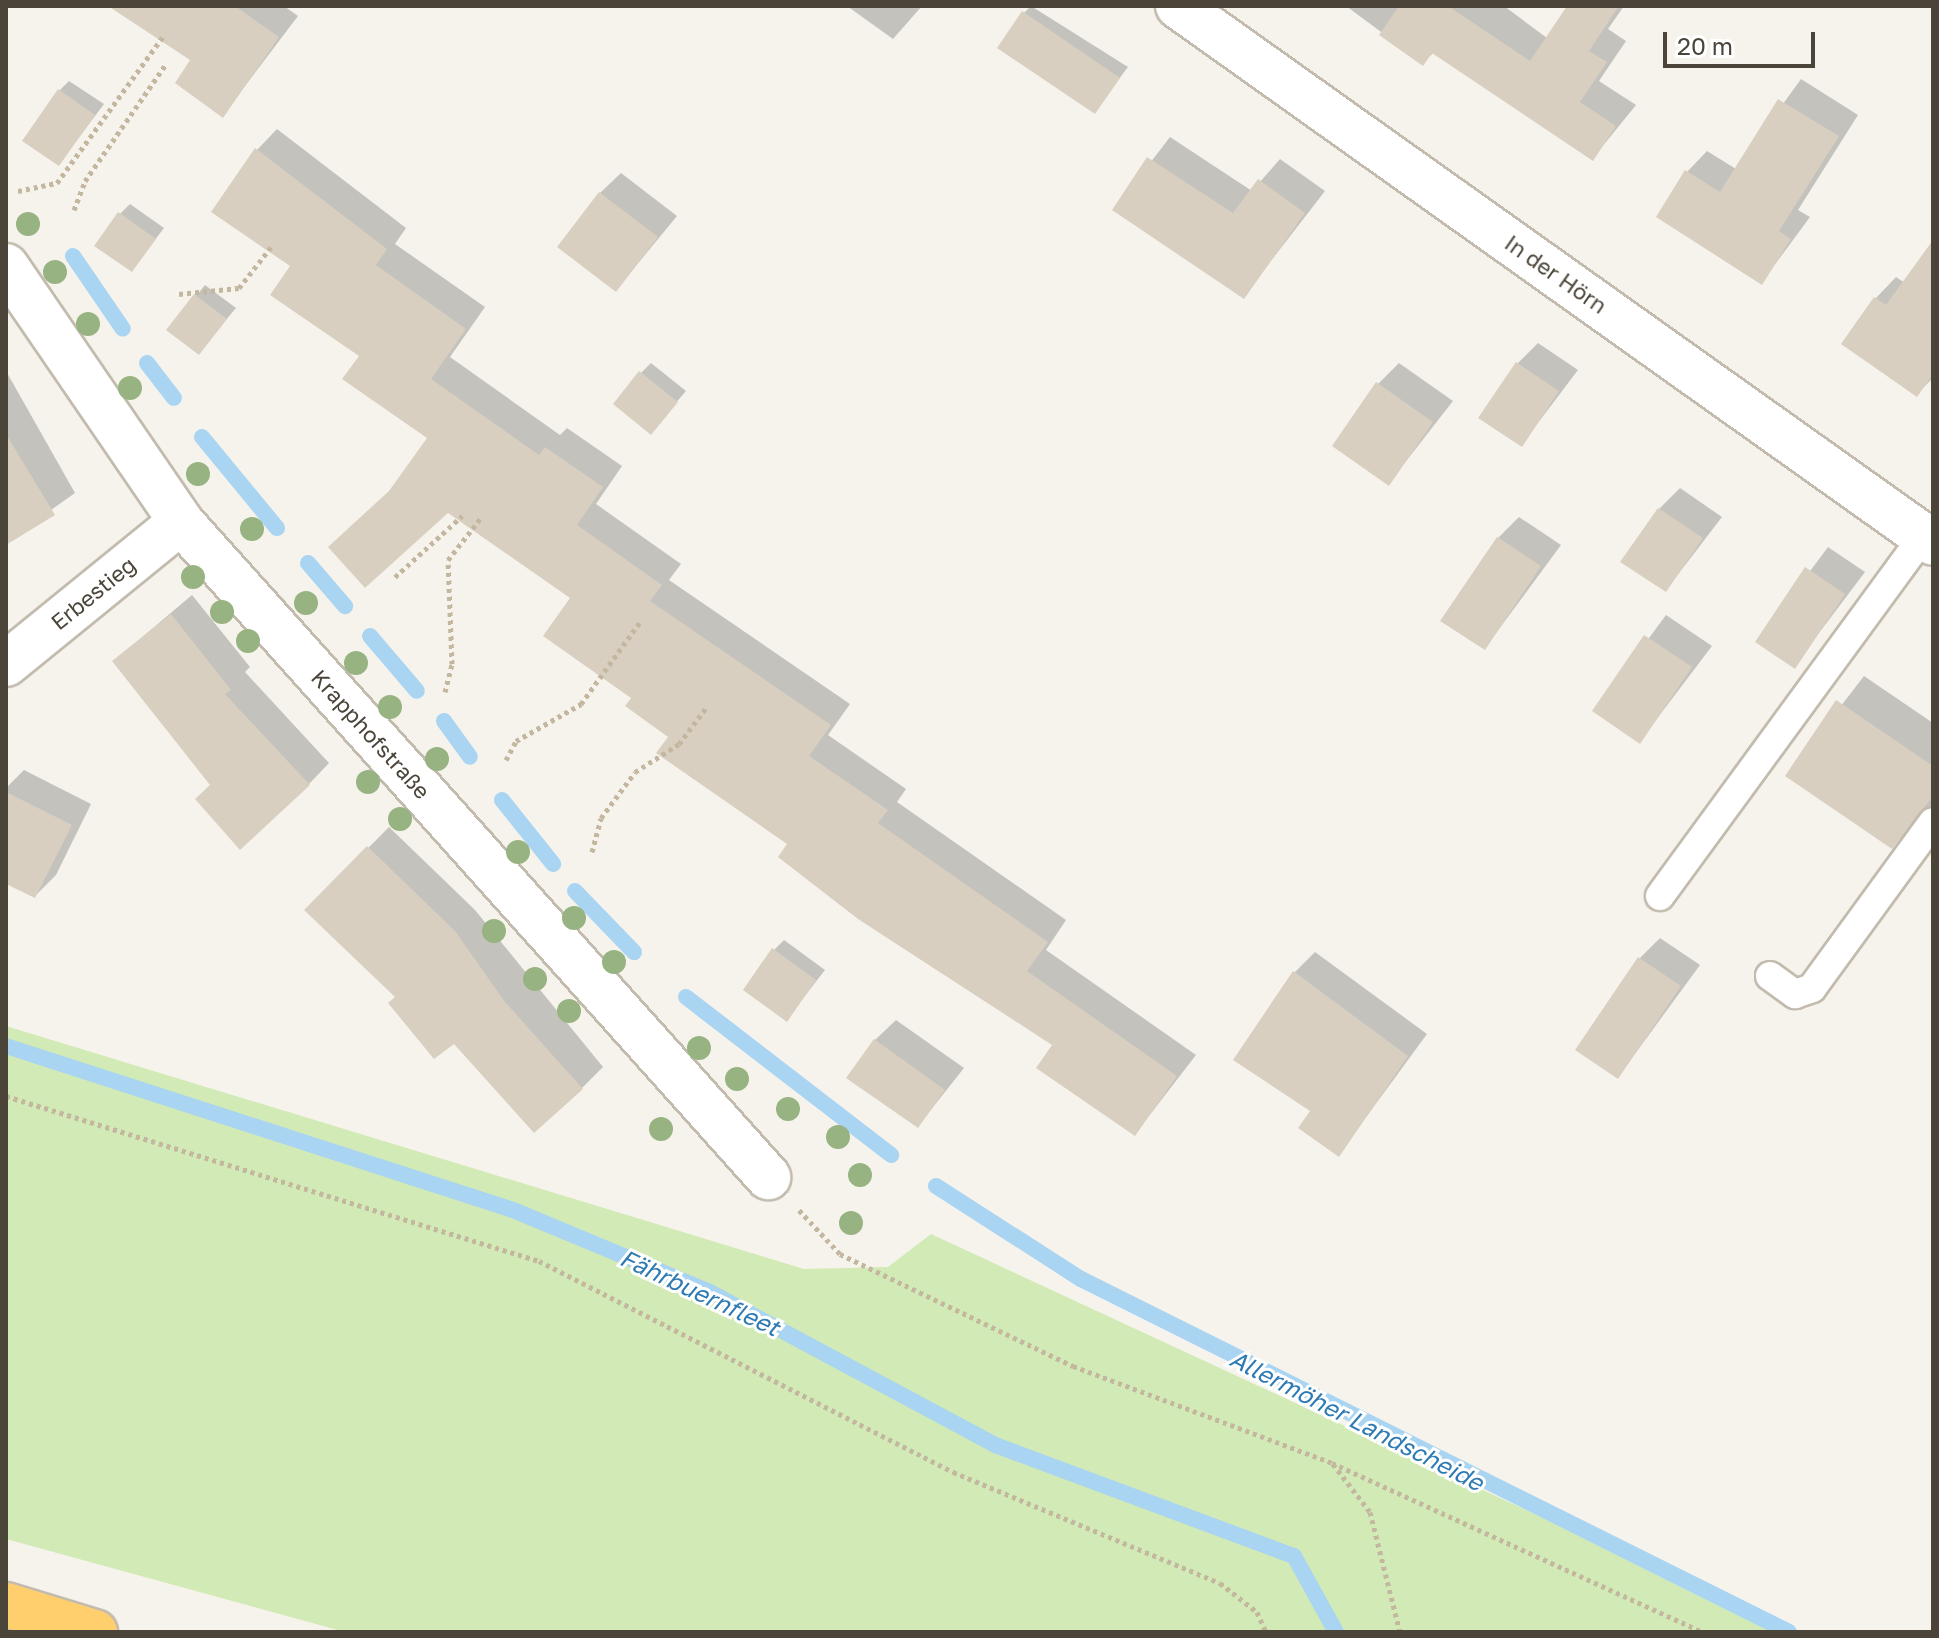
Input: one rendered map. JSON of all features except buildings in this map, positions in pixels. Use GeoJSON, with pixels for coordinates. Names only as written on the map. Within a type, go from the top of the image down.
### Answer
{"type":"FeatureCollection","features":[{"type":"Feature","properties":{"kind":"highway"},"geometry":{"type":"LineString","coordinates":[[6,1605],[95,1632]]}},
{"type":"Feature","properties":{"kind":"street","name":"In der Hörn"},"geometry":{"type":"LineString","coordinates":[[1178,6],[1928,540]]}},
{"type":"Feature","properties":{"kind":"street","name":"Krapphofstraße"},"geometry":{"type":"LineString","coordinates":[[6,266],[131,460],[181,522],[768,1177]]}},
{"type":"Feature","properties":{"kind":"street","name":"Erbestieg"},"geometry":{"type":"LineString","coordinates":[[6,664],[181,522]]}},
{"type":"Feature","properties":{"kind":"lane"},"geometry":{"type":"LineString","coordinates":[[1660,896],[1928,540]]}},
{"type":"Feature","properties":{"kind":"lane"},"geometry":{"type":"LineString","coordinates":[[1770,976],[1795,994],[1812,988],[1933,822]]}},
{"type":"Feature","properties":{"kind":"path"},"geometry":{"type":"LineString","coordinates":[[18,191],[57,183],[164,35]]}},
{"type":"Feature","properties":{"kind":"path"},"geometry":{"type":"LineString","coordinates":[[74,210],[85,181],[166,64]]}},
{"type":"Feature","properties":{"kind":"path"},"geometry":{"type":"LineString","coordinates":[[179,294],[239,288],[271,247]]}},
{"type":"Feature","properties":{"kind":"path"},"geometry":{"type":"LineString","coordinates":[[395,577],[462,516]]}},
{"type":"Feature","properties":{"kind":"path"},"geometry":{"type":"LineString","coordinates":[[445,692],[452,664],[448,560],[480,519]]}},
{"type":"Feature","properties":{"kind":"path"},"geometry":{"type":"LineString","coordinates":[[506,760],[516,741],[581,704],[640,622]]}},
{"type":"Feature","properties":{"kind":"path"},"geometry":{"type":"LineString","coordinates":[[592,852],[601,818],[635,772],[679,744],[706,708]]}},
{"type":"Feature","properties":{"kind":"path"},"geometry":{"type":"LineString","coordinates":[[6,1096],[539,1261],[953,1472],[1220,1583],[1257,1612],[1266,1632]]}},
{"type":"Feature","properties":{"kind":"path"},"geometry":{"type":"LineString","coordinates":[[768,1177],[840,1254],[1073,1366],[1332,1463],[1703,1632]]}},
{"type":"Feature","properties":{"kind":"path"},"geometry":{"type":"LineString","coordinates":[[1332,1463],[1370,1512],[1400,1632]]}},
{"type":"Feature","properties":{"kind":"green space"},"geometry":{"type":"Polygon","coordinates":[[[6,1026],[804,1269],[888,1267],[931,1234],[1789,1632],[345,1632],[6,1539],[6,1026]]]}},
{"type":"Feature","properties":{"kind":"waterway","name":"Allermöher Landscheide"},"geometry":{"type":"LineString","coordinates":[[73,256],[123,329]]}},
{"type":"Feature","properties":{"kind":"waterway","name":"Allermöher Landscheide"},"geometry":{"type":"LineString","coordinates":[[147,363],[174,398]]}},
{"type":"Feature","properties":{"kind":"waterway","name":"Allermöher Landscheide"},"geometry":{"type":"LineString","coordinates":[[202,437],[277,528]]}},
{"type":"Feature","properties":{"kind":"waterway","name":"Allermöher Landscheide"},"geometry":{"type":"LineString","coordinates":[[308,563],[345,606]]}},
{"type":"Feature","properties":{"kind":"waterway","name":"Allermöher Landscheide"},"geometry":{"type":"LineString","coordinates":[[370,636],[417,691]]}},
{"type":"Feature","properties":{"kind":"waterway","name":"Allermöher Landscheide"},"geometry":{"type":"LineString","coordinates":[[444,721],[470,757]]}},
{"type":"Feature","properties":{"kind":"waterway","name":"Allermöher Landscheide"},"geometry":{"type":"LineString","coordinates":[[502,800],[553,864]]}},
{"type":"Feature","properties":{"kind":"waterway","name":"Allermöher Landscheide"},"geometry":{"type":"LineString","coordinates":[[575,891],[634,952]]}},
{"type":"Feature","properties":{"kind":"waterway","name":"Allermöher Landscheide"},"geometry":{"type":"LineString","coordinates":[[686,997],[891,1155]]}},
{"type":"Feature","properties":{"kind":"waterway","name":"Fährbuernfleet"},"geometry":{"type":"LineString","coordinates":[[6,1046],[513,1210],[708,1291],[995,1445],[1294,1556],[1336,1632]]}},
{"type":"Feature","properties":{"kind":"waterway","name":"Allermöher Landscheide"},"geometry":{"type":"LineString","coordinates":[[936,1186],[1081,1279],[1789,1632]]}}]}
